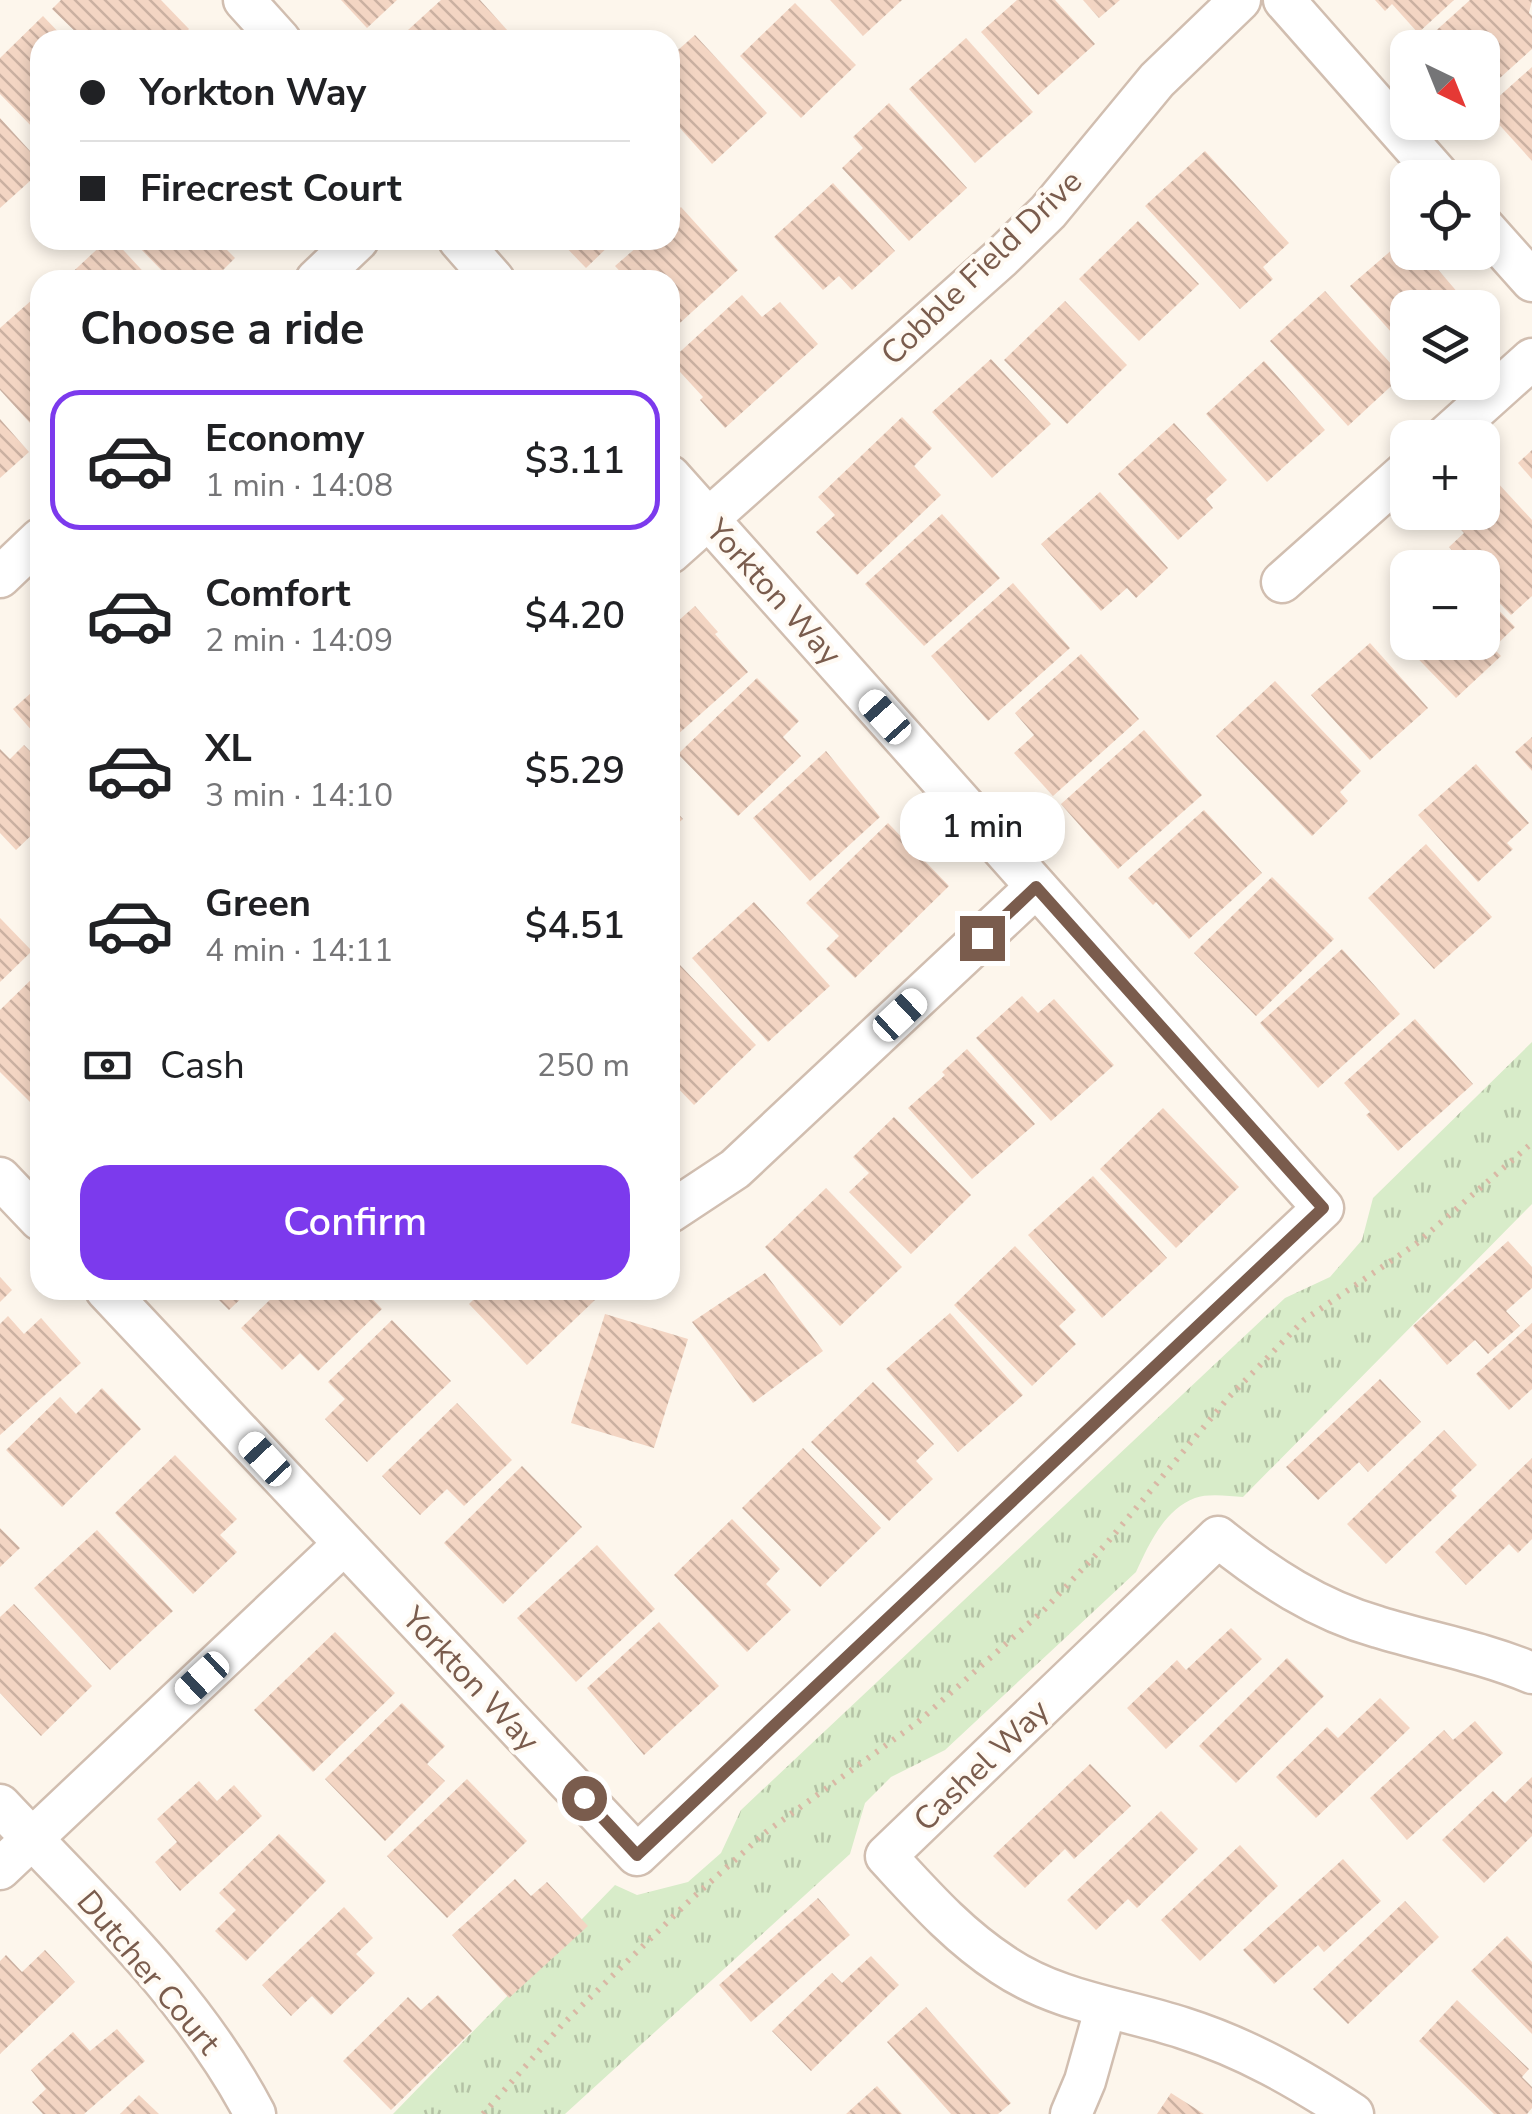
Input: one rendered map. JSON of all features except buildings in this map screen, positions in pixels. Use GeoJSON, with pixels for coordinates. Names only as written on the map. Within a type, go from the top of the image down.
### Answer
{"type":"FeatureCollection","features":[{"type":"Feature","properties":{"kind":"street"},"geometry":{"type":"LineString","coordinates":[[244,0],[271,30]]}},
{"type":"Feature","properties":{"kind":"street","name":"Cobble Field Drive"},"geometry":{"type":"LineString","coordinates":[[680,544],[1048,212],[1157,80],[1240,0]]}},
{"type":"Feature","properties":{"kind":"street"},"geometry":{"type":"LineString","coordinates":[[1284,0],[1425,160]]}},
{"type":"Feature","properties":{"kind":"street"},"geometry":{"type":"LineString","coordinates":[[1500,245],[1532,281]]}},
{"type":"Feature","properties":{"kind":"street"},"geometry":{"type":"LineString","coordinates":[[326,270],[348,250]]}},
{"type":"Feature","properties":{"kind":"street"},"geometry":{"type":"LineString","coordinates":[[467,250],[485,270]]}},
{"type":"Feature","properties":{"kind":"street"},"geometry":{"type":"LineString","coordinates":[[1464,420],[1532,359]]}},
{"type":"Feature","properties":{"kind":"street"},"geometry":{"type":"LineString","coordinates":[[1282,582],[1390,486]]}},
{"type":"Feature","properties":{"kind":"street","name":"Yorkton Way"},"geometry":{"type":"LineString","coordinates":[[344,1544],[637,1855],[1323,1208],[680,487]]}},
{"type":"Feature","properties":{"kind":"street"},"geometry":{"type":"LineString","coordinates":[[0,577],[30,548]]}},
{"type":"Feature","properties":{"kind":"street"},"geometry":{"type":"LineString","coordinates":[[680,1205],[735,1169],[1036,887]]}},
{"type":"Feature","properties":{"kind":"street"},"geometry":{"type":"LineString","coordinates":[[0,1178],[30,1210]]}},
{"type":"Feature","properties":{"kind":"street"},"geometry":{"type":"LineString","coordinates":[[0,1869],[344,1544],[115,1300]]}},
{"type":"Feature","properties":{"kind":"street","name":"Cashel Way"},"geometry":{"type":"LineString","coordinates":[[1353,2114],[1286,2070],[1234,2045],[1179,2026],[1062,1996],[1005,1967],[949,1925],[886,1856],[1218,1537],[1304,1598],[1374,1626],[1490,1656],[1532,1672]]}},
{"type":"Feature","properties":{"kind":"street","name":"Dutcher Court"},"geometry":{"type":"LineString","coordinates":[[0,1806],[164,1980],[219,2052],[255,2114]]}},
{"type":"Feature","properties":{"kind":"street"},"geometry":{"type":"LineString","coordinates":[[1072,2114],[1105,2010]]}},
{"type":"Feature","properties":{"kind":"path"},"geometry":{"type":"LineString","coordinates":[[482,2114],[562,2025],[766,1832],[918,1722],[1044,1610],[1106,1544],[1228,1398],[1304,1320],[1416,1244],[1532,1143]]}},
{"type":"Feature","properties":{"kind":"green space"},"geometry":{"type":"Polygon","coordinates":[[[1532,1042],[1532,1204],[1243,1497],[1200,1496],[1175,1511],[1159,1529],[1136,1572],[945,1750],[891,1777],[865,1803],[850,1854],[565,2114],[393,2114],[615,1885],[637,1895],[688,1882],[721,1853],[741,1810],[1285,1298],[1330,1277],[1362,1240],[1373,1198],[1532,1042]]]}},
{"type":"Feature","properties":{"kind":"route"},"geometry":{"type":"LineString","coordinates":[[584,1798],[637,1855],[1323,1208],[1036,887],[982,938]]}}]}
